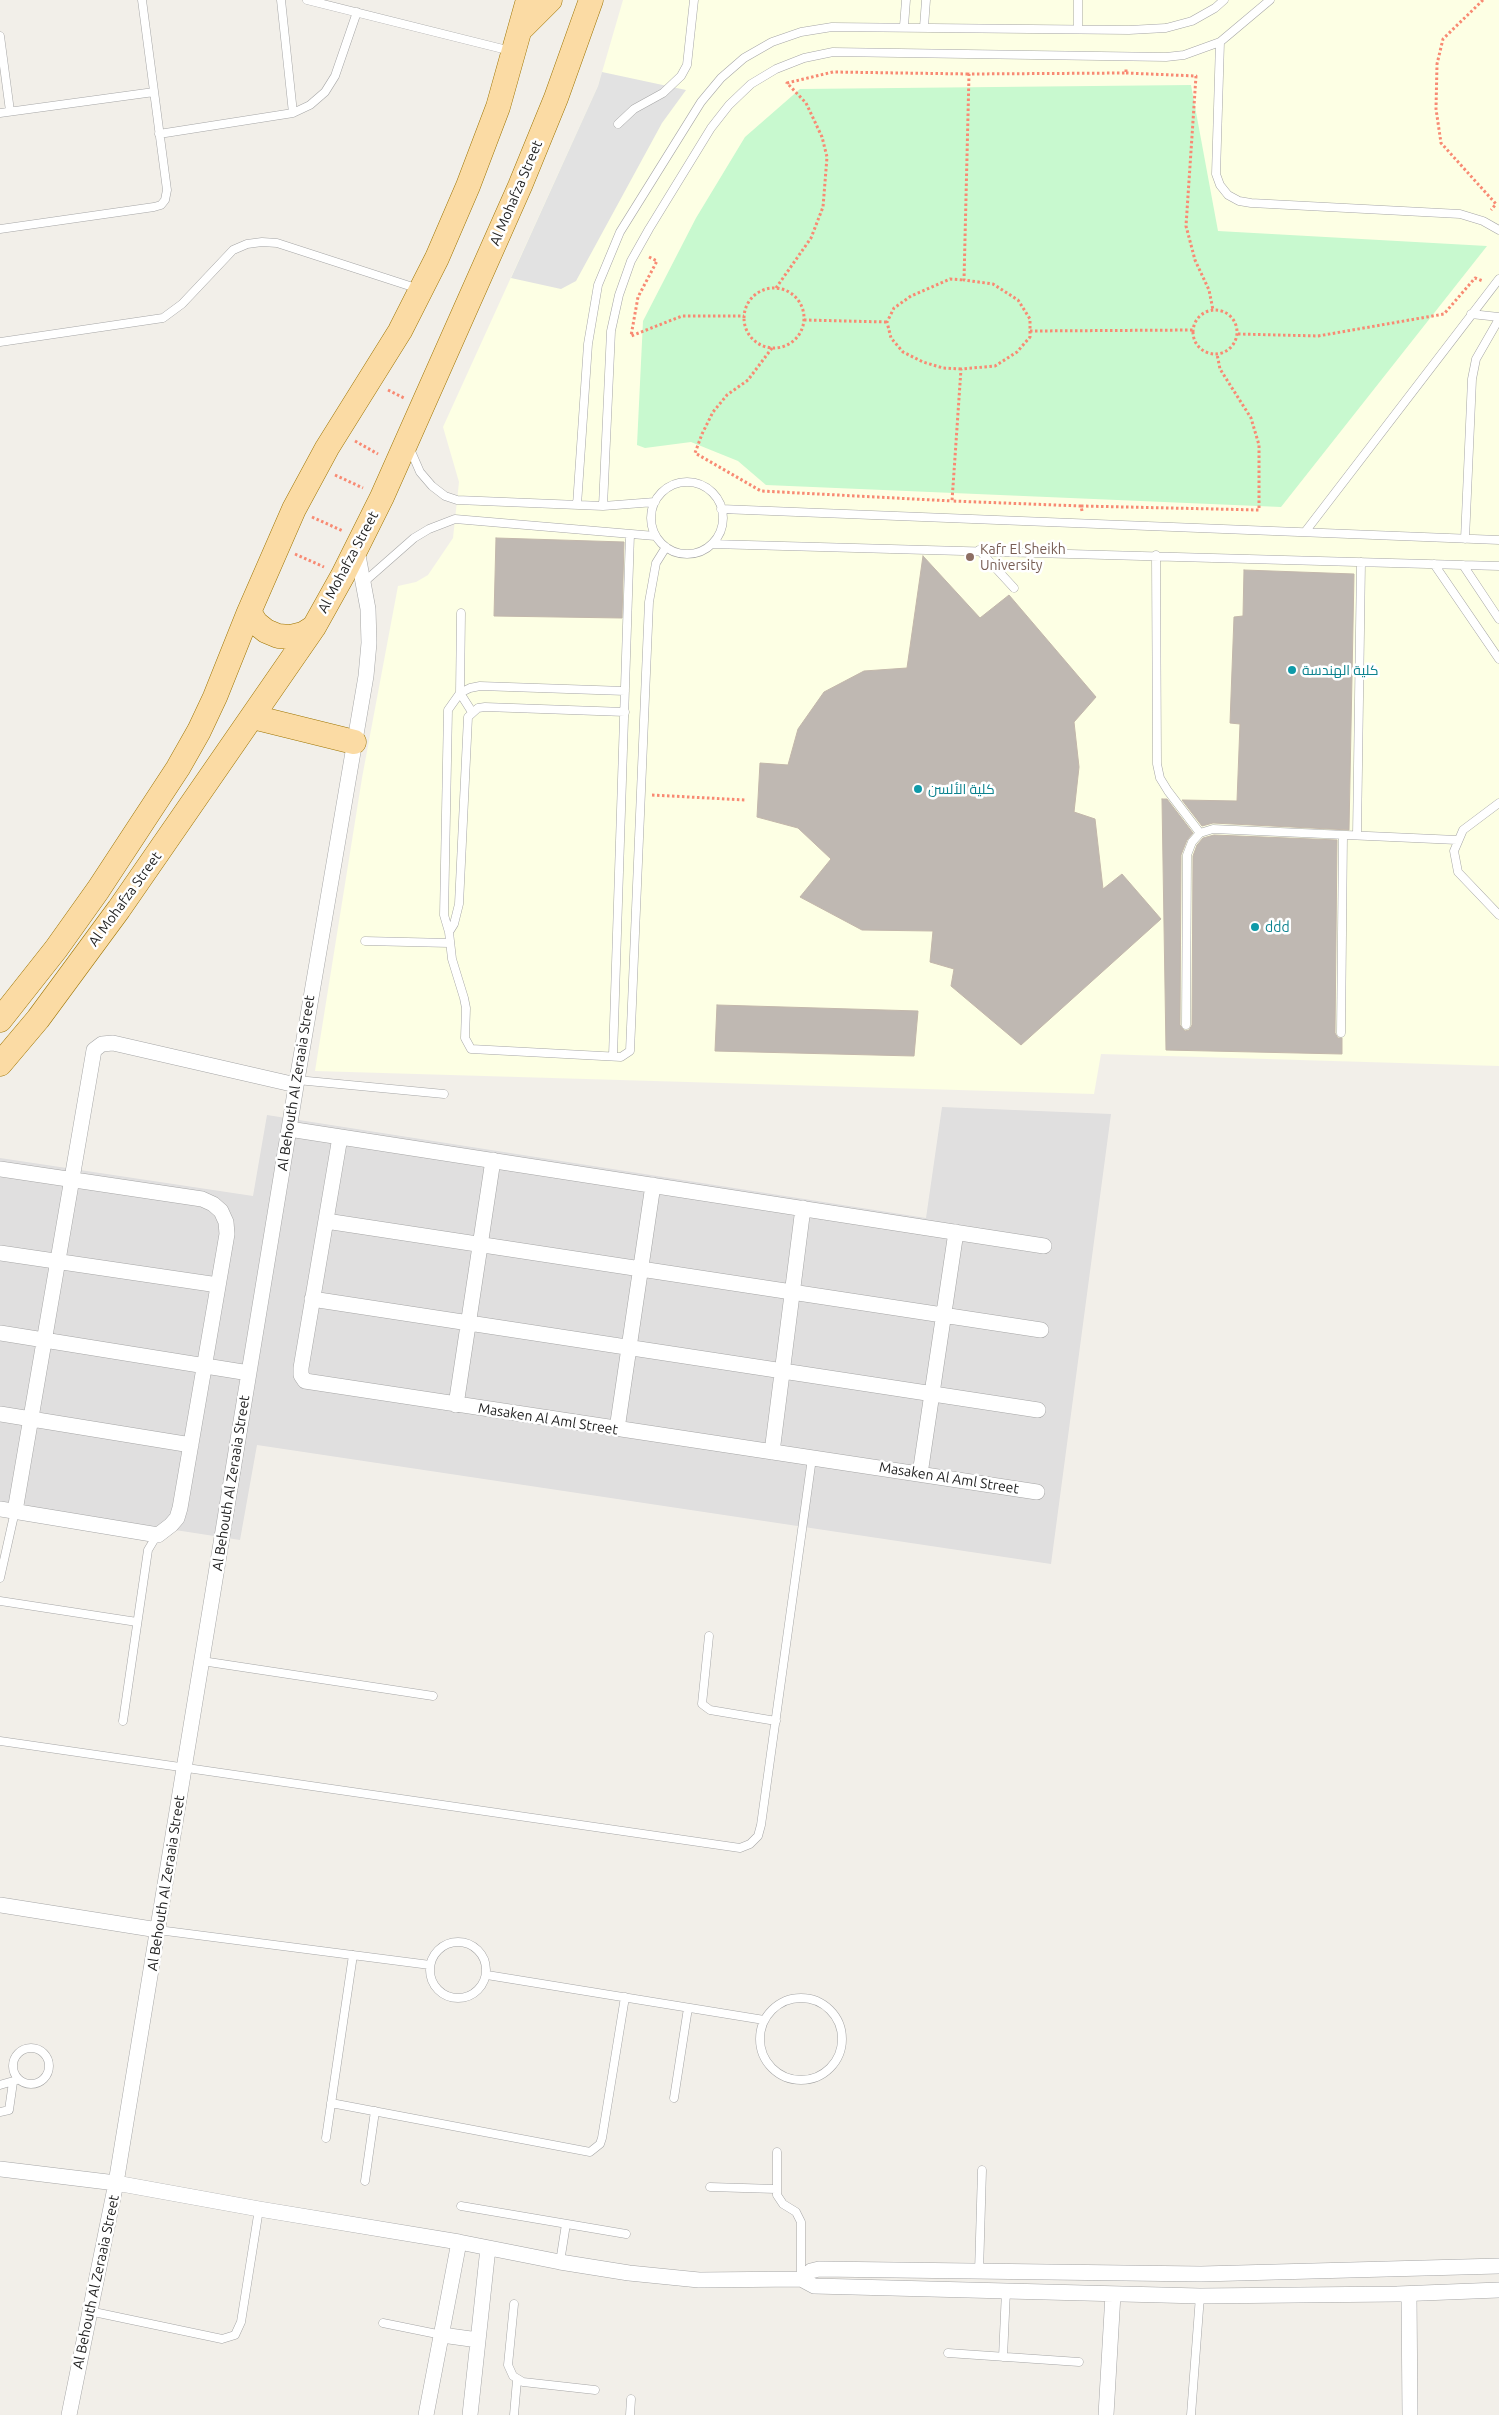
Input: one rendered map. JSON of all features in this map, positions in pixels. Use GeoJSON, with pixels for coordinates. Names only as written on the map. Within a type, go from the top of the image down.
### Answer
{"type":"FeatureCollection","features":[{"type":"Feature","properties":{"kind":"main road","name":"Al Mohafza Street"},"geometry":{"type":"LineString","coordinates":[[0,1020],[98,890],[178,768],[216,697],[249,612],[294,509],[317,465],[370,382],[421,290],[468,186],[498,106],[528,0]]}},
{"type":"Feature","properties":{"kind":"main road"},"geometry":{"type":"LineString","coordinates":[[517,41],[550,0]]}},
{"type":"Feature","properties":{"kind":"main road","name":"Al Mohafza Street"},"geometry":{"type":"LineString","coordinates":[[0,1064],[38,1019],[119,909],[314,627],[353,579],[359,544],[382,497],[520,186],[585,4]]}},
{"type":"Feature","properties":{"kind":"main road"},"geometry":{"type":"LineString","coordinates":[[249,612],[256,623],[266,631],[278,636],[291,637],[303,634],[314,627]]}},
{"type":"Feature","properties":{"kind":"main road"},"geometry":{"type":"LineString","coordinates":[[253,717],[354,742]]}},
{"type":"Feature","properties":{"kind":"street","name":"Al Behouth Al Zeraaia Street"},"geometry":{"type":"LineString","coordinates":[[69,2415],[116,2183],[296,1082],[354,742],[369,643],[353,579]]}},
{"type":"Feature","properties":{"kind":"street"},"geometry":{"type":"LineString","coordinates":[[15,1511],[58,1262],[90,1060],[94,1050],[102,1044],[112,1043],[296,1082]]}},
{"type":"Feature","properties":{"kind":"street"},"geometry":{"type":"LineString","coordinates":[[289,1129],[1044,1246]]}},
{"type":"Feature","properties":{"kind":"street","name":"Masaken Al Aml Street"},"geometry":{"type":"LineString","coordinates":[[340,1137],[301,1368],[301,1375],[306,1381],[1037,1492]]}},
{"type":"Feature","properties":{"kind":"street"},"geometry":{"type":"LineString","coordinates":[[456,1405],[493,1160]]}},
{"type":"Feature","properties":{"kind":"street"},"geometry":{"type":"LineString","coordinates":[[0,1169],[202,1199],[221,1211],[226,1222],[227,1234],[191,1445],[177,1518],[171,1526],[158,1535],[0,1509]]}},
{"type":"Feature","properties":{"kind":"street"},"geometry":{"type":"LineString","coordinates":[[617,1429],[653,1185]]}},
{"type":"Feature","properties":{"kind":"street"},"geometry":{"type":"LineString","coordinates":[[772,1452],[803,1208]]}},
{"type":"Feature","properties":{"kind":"street"},"geometry":{"type":"LineString","coordinates":[[326,1221],[1042,1330]]}},
{"type":"Feature","properties":{"kind":"street"},"geometry":{"type":"LineString","coordinates":[[920,1474],[956,1232]]}},
{"type":"Feature","properties":{"kind":"street"},"geometry":{"type":"LineString","coordinates":[[0,1253],[218,1285]]}},
{"type":"Feature","properties":{"kind":"street"},"geometry":{"type":"LineString","coordinates":[[312,1299],[1038,1410]]}},
{"type":"Feature","properties":{"kind":"street"},"geometry":{"type":"LineString","coordinates":[[0,1334],[249,1374]]}},
{"type":"Feature","properties":{"kind":"street"},"geometry":{"type":"LineString","coordinates":[[0,1414],[191,1445]]}},
{"type":"Feature","properties":{"kind":"street"},"geometry":{"type":"LineString","coordinates":[[0,1905],[158,1930]]}},
{"type":"Feature","properties":{"kind":"street"},"geometry":{"type":"LineString","coordinates":[[0,2169],[116,2183],[459,2242],[560,2262],[629,2273],[699,2280],[801,2279],[814,2286],[1200,2296],[1409,2294],[1499,2290]]}},
{"type":"Feature","properties":{"kind":"street"},"geometry":{"type":"LineString","coordinates":[[426,2415],[459,2242]]}},
{"type":"Feature","properties":{"kind":"street"},"geometry":{"type":"LineString","coordinates":[[470,2415],[488,2248]]}},
{"type":"Feature","properties":{"kind":"street"},"geometry":{"type":"LineString","coordinates":[[801,2279],[811,2271],[819,2270],[1201,2274],[1499,2266]]}},
{"type":"Feature","properties":{"kind":"street"},"geometry":{"type":"LineString","coordinates":[[1200,2296],[1201,2274]]}},
{"type":"Feature","properties":{"kind":"street"},"geometry":{"type":"LineString","coordinates":[[1106,2415],[1113,2294]]}},
{"type":"Feature","properties":{"kind":"street"},"geometry":{"type":"LineString","coordinates":[[1409,2294],[1410,2415]]}},
{"type":"Feature","properties":{"kind":"street"},"geometry":{"type":"LineString","coordinates":[[442,2335],[478,2340]]}},
{"type":"Feature","properties":{"kind":"lane"},"geometry":{"type":"LineString","coordinates":[[0,229],[161,205],[166,200],[167,190],[142,0]]}},
{"type":"Feature","properties":{"kind":"lane"},"geometry":{"type":"LineString","coordinates":[[281,0],[293,113]]}},
{"type":"Feature","properties":{"kind":"lane"},"geometry":{"type":"LineString","coordinates":[[307,0],[357,12],[517,41]]}},
{"type":"Feature","properties":{"kind":"lane"},"geometry":{"type":"LineString","coordinates":[[618,124],[634,110],[663,93],[681,76],[687,65],[694,0]]}},
{"type":"Feature","properties":{"kind":"lane"},"geometry":{"type":"LineString","coordinates":[[904,26],[906,0]]}},
{"type":"Feature","properties":{"kind":"lane"},"geometry":{"type":"LineString","coordinates":[[924,27],[926,0]]}},
{"type":"Feature","properties":{"kind":"lane"},"geometry":{"type":"LineString","coordinates":[[1078,0],[1078,30]]}},
{"type":"Feature","properties":{"kind":"lane"},"geometry":{"type":"LineString","coordinates":[[577,505],[588,344],[598,285],[620,232],[701,102],[721,78],[744,58],[772,42],[801,32],[832,27],[904,26],[1078,30],[1166,28],[1192,21],[1215,8],[1224,0]]}},
{"type":"Feature","properties":{"kind":"lane"},"geometry":{"type":"LineString","coordinates":[[602,506],[611,330],[619,295],[637,250],[711,128],[729,104],[751,84],[776,68],[804,58],[833,52],[1184,55],[1220,42],[1270,0]]}},
{"type":"Feature","properties":{"kind":"lane"},"geometry":{"type":"LineString","coordinates":[[159,134],[293,113],[310,105],[325,92],[335,76],[357,12]]}},
{"type":"Feature","properties":{"kind":"lane"},"geometry":{"type":"LineString","coordinates":[[0,36],[10,112]]}},
{"type":"Feature","properties":{"kind":"lane"},"geometry":{"type":"LineString","coordinates":[[1220,42],[1216,174],[1220,185],[1228,195],[1239,201],[1251,203],[1436,211],[1460,214],[1483,221],[1499,230]]}},
{"type":"Feature","properties":{"kind":"lane"},"geometry":{"type":"LineString","coordinates":[[0,113],[154,92]]}},
{"type":"Feature","properties":{"kind":"lane"},"geometry":{"type":"LineString","coordinates":[[0,342],[163,318],[182,304],[233,250],[247,244],[262,242],[277,243],[421,290]]}},
{"type":"Feature","properties":{"kind":"lane"},"geometry":{"type":"LineString","coordinates":[[1305,532],[1499,279]]}},
{"type":"Feature","properties":{"kind":"lane"},"geometry":{"type":"LineString","coordinates":[[1465,539],[1472,379],[1476,359],[1499,318],[1471,314]]}},
{"type":"Feature","properties":{"kind":"lane"},"geometry":{"type":"LineString","coordinates":[[407,438],[412,456],[420,472],[432,486],[445,496],[457,500],[602,506],[655,502]]}},
{"type":"Feature","properties":{"kind":"lane"},"geometry":{"type":"LineString","coordinates":[[712,544],[722,527],[721,509],[716,498],[708,489],[696,484],[684,483],[672,486],[662,492],[655,502],[651,519],[655,536],[666,547],[675,552],[695,553],[712,544],[1499,566]]}},
{"type":"Feature","properties":{"kind":"lane"},"geometry":{"type":"LineString","coordinates":[[721,509],[1499,540]]}},
{"type":"Feature","properties":{"kind":"lane"},"geometry":{"type":"LineString","coordinates":[[353,579],[414,538],[455,519],[655,536]]}},
{"type":"Feature","properties":{"kind":"lane"},"geometry":{"type":"LineString","coordinates":[[614,1056],[630,534]]}},
{"type":"Feature","properties":{"kind":"lane"},"geometry":{"type":"LineString","coordinates":[[625,691],[480,686],[460,693],[451,705],[447,721],[443,904],[449,932],[449,943],[466,1008],[465,1038],[471,1049],[614,1056],[626,1054],[632,1044],[649,602],[656,563],[666,547]]}},
{"type":"Feature","properties":{"kind":"lane"},"geometry":{"type":"LineString","coordinates":[[979,550],[1014,588]]}},
{"type":"Feature","properties":{"kind":"lane"},"geometry":{"type":"LineString","coordinates":[[1156,555],[1157,764],[1160,778],[1168,792],[1200,833]]}},
{"type":"Feature","properties":{"kind":"lane"},"geometry":{"type":"LineString","coordinates":[[1357,835],[1361,562]]}},
{"type":"Feature","properties":{"kind":"lane"},"geometry":{"type":"LineString","coordinates":[[1434,564],[1499,659]]}},
{"type":"Feature","properties":{"kind":"lane"},"geometry":{"type":"LineString","coordinates":[[1463,565],[1499,619]]}},
{"type":"Feature","properties":{"kind":"lane"},"geometry":{"type":"LineString","coordinates":[[461,613],[460,693],[472,712]]}},
{"type":"Feature","properties":{"kind":"lane"},"geometry":{"type":"LineString","coordinates":[[449,932],[454,924],[459,904],[466,723],[472,712],[485,707],[625,712]]}},
{"type":"Feature","properties":{"kind":"lane"},"geometry":{"type":"LineString","coordinates":[[1499,803],[1463,830],[1454,850],[1458,872],[1499,915]]}},
{"type":"Feature","properties":{"kind":"lane"},"geometry":{"type":"LineString","coordinates":[[1186,1025],[1187,855],[1192,842],[1200,833],[1214,829],[1458,840]]}},
{"type":"Feature","properties":{"kind":"lane"},"geometry":{"type":"LineString","coordinates":[[1341,1032],[1343,835]]}},
{"type":"Feature","properties":{"kind":"lane"},"geometry":{"type":"LineString","coordinates":[[365,941],[449,943]]}},
{"type":"Feature","properties":{"kind":"lane"},"geometry":{"type":"LineString","coordinates":[[296,1082],[444,1094]]}},
{"type":"Feature","properties":{"kind":"lane"},"geometry":{"type":"LineString","coordinates":[[0,1741],[184,1766],[740,1848],[750,1844],[759,1830],[812,1458]]}},
{"type":"Feature","properties":{"kind":"lane"},"geometry":{"type":"LineString","coordinates":[[0,1578],[15,1511]]}},
{"type":"Feature","properties":{"kind":"lane"},"geometry":{"type":"LineString","coordinates":[[123,1721],[148,1550],[158,1535]]}},
{"type":"Feature","properties":{"kind":"lane"},"geometry":{"type":"LineString","coordinates":[[0,1601],[137,1622]]}},
{"type":"Feature","properties":{"kind":"lane"},"geometry":{"type":"LineString","coordinates":[[709,1636],[702,1704],[710,1710],[776,1720]]}},
{"type":"Feature","properties":{"kind":"lane"},"geometry":{"type":"LineString","coordinates":[[202,1660],[433,1696]]}},
{"type":"Feature","properties":{"kind":"lane"},"geometry":{"type":"LineString","coordinates":[[158,1930],[430,1966]]}},
{"type":"Feature","properties":{"kind":"lane"},"geometry":{"type":"LineString","coordinates":[[463,1942],[472,1945],[484,1958],[487,1975],[478,1991],[462,1998],[453,1998],[438,1990],[430,1974],[430,1966],[433,1957],[446,1944],[463,1942]]}},
{"type":"Feature","properties":{"kind":"lane"},"geometry":{"type":"LineString","coordinates":[[326,2138],[353,1955]]}},
{"type":"Feature","properties":{"kind":"lane"},"geometry":{"type":"LineString","coordinates":[[487,1975],[764,2020]]}},
{"type":"Feature","properties":{"kind":"lane"},"geometry":{"type":"LineString","coordinates":[[331,2103],[583,2152],[596,2149],[602,2138],[625,1997]]}},
{"type":"Feature","properties":{"kind":"lane"},"geometry":{"type":"LineString","coordinates":[[797,1998],[817,2001],[826,2006],[838,2023],[842,2038],[839,2053],[828,2069],[820,2075],[810,2078],[789,2078],[772,2067],[766,2059],[760,2040],[764,2020],[778,2005],[787,2000],[797,1998]]}},
{"type":"Feature","properties":{"kind":"lane"},"geometry":{"type":"LineString","coordinates":[[674,2098],[688,2008]]}},
{"type":"Feature","properties":{"kind":"lane"},"geometry":{"type":"LineString","coordinates":[[0,2085],[16,2081],[31,2084],[43,2080],[49,2068],[46,2056],[34,2049],[22,2051],[17,2055],[13,2068],[16,2081],[9,2110],[0,2112]]}},
{"type":"Feature","properties":{"kind":"lane"},"geometry":{"type":"LineString","coordinates":[[365,2182],[375,2111]]}},
{"type":"Feature","properties":{"kind":"lane"},"geometry":{"type":"LineString","coordinates":[[777,2152],[776,2189],[779,2200],[796,2212],[801,2222],[801,2279]]}},
{"type":"Feature","properties":{"kind":"lane"},"geometry":{"type":"LineString","coordinates":[[979,2272],[982,2170]]}},
{"type":"Feature","properties":{"kind":"lane"},"geometry":{"type":"LineString","coordinates":[[710,2187],[776,2189]]}},
{"type":"Feature","properties":{"kind":"lane"},"geometry":{"type":"LineString","coordinates":[[461,2206],[626,2234]]}},
{"type":"Feature","properties":{"kind":"lane"},"geometry":{"type":"LineString","coordinates":[[89,2311],[222,2339],[235,2335],[241,2322],[259,2209]]}},
{"type":"Feature","properties":{"kind":"lane"},"geometry":{"type":"LineString","coordinates":[[560,2262],[566,2224]]}},
{"type":"Feature","properties":{"kind":"lane"},"geometry":{"type":"LineString","coordinates":[[1003,2357],[1006,2291]]}},
{"type":"Feature","properties":{"kind":"lane"},"geometry":{"type":"LineString","coordinates":[[1190,2415],[1200,2296]]}},
{"type":"Feature","properties":{"kind":"lane"},"geometry":{"type":"LineString","coordinates":[[514,2304],[508,2365],[512,2376],[517,2380],[595,2390]]}},
{"type":"Feature","properties":{"kind":"lane"},"geometry":{"type":"LineString","coordinates":[[383,2323],[442,2335]]}},
{"type":"Feature","properties":{"kind":"lane"},"geometry":{"type":"LineString","coordinates":[[948,2353],[1080,2362]]}},
{"type":"Feature","properties":{"kind":"lane"},"geometry":{"type":"LineString","coordinates":[[514,2415],[517,2380]]}},
{"type":"Feature","properties":{"kind":"lane"},"geometry":{"type":"LineString","coordinates":[[630,2415],[631,2399]]}},
{"type":"Feature","properties":{"kind":"path"},"geometry":{"type":"LineString","coordinates":[[1483,0],[1443,39],[1437,64],[1436,109],[1442,143],[1496,204],[1483,221]]}},
{"type":"Feature","properties":{"kind":"path"},"geometry":{"type":"LineString","coordinates":[[1126,73],[1127,56]]}},
{"type":"Feature","properties":{"kind":"path"},"geometry":{"type":"LineString","coordinates":[[776,288],[811,238],[823,207],[827,157],[822,137],[806,102],[787,83],[833,72],[969,74],[1126,73],[1196,76],[1186,226],[1195,260],[1209,290],[1214,310]]}},
{"type":"Feature","properties":{"kind":"path"},"geometry":{"type":"LineString","coordinates":[[964,280],[969,74]]}},
{"type":"Feature","properties":{"kind":"path"},"geometry":{"type":"LineString","coordinates":[[637,250],[657,261],[638,297],[630,336],[682,316],[744,316]]}},
{"type":"Feature","properties":{"kind":"path"},"geometry":{"type":"LineString","coordinates":[[1238,334],[1318,336],[1367,329],[1444,314],[1475,278],[1493,286]]}},
{"type":"Feature","properties":{"kind":"path"},"geometry":{"type":"LineString","coordinates":[[950,279],[964,280],[993,284],[1018,300],[1030,319],[1030,337],[1017,352],[995,366],[961,369],[944,368],[923,362],[903,352],[891,338],[887,322],[894,308],[910,296],[950,279]]}},
{"type":"Feature","properties":{"kind":"path"},"geometry":{"type":"LineString","coordinates":[[776,288],[786,290],[800,302],[804,320],[798,338],[790,344],[772,348],[755,341],[749,334],[744,316],[746,307],[758,293],[776,288]]}},
{"type":"Feature","properties":{"kind":"path"},"geometry":{"type":"LineString","coordinates":[[1214,310],[1221,311],[1234,319],[1238,334],[1231,348],[1217,354],[1202,350],[1194,338],[1193,330],[1200,316],[1214,310]]}},
{"type":"Feature","properties":{"kind":"path"},"geometry":{"type":"LineString","coordinates":[[804,320],[887,322]]}},
{"type":"Feature","properties":{"kind":"path"},"geometry":{"type":"LineString","coordinates":[[1030,331],[1193,330]]}},
{"type":"Feature","properties":{"kind":"path"},"geometry":{"type":"LineString","coordinates":[[772,348],[748,380],[727,395],[713,412],[695,453],[761,491],[1081,506],[1259,510],[1259,445],[1251,418],[1220,368],[1217,354]]}},
{"type":"Feature","properties":{"kind":"path"},"geometry":{"type":"LineString","coordinates":[[952,501],[961,369]]}},
{"type":"Feature","properties":{"kind":"path"},"geometry":{"type":"LineString","coordinates":[[370,382],[421,406]]}},
{"type":"Feature","properties":{"kind":"path"},"geometry":{"type":"LineString","coordinates":[[338,431],[396,464]]}},
{"type":"Feature","properties":{"kind":"path"},"geometry":{"type":"LineString","coordinates":[[317,465],[382,497]]}},
{"type":"Feature","properties":{"kind":"path"},"geometry":{"type":"LineString","coordinates":[[1081,506],[1084,524]]}},
{"type":"Feature","properties":{"kind":"path"},"geometry":{"type":"LineString","coordinates":[[294,509],[359,544]]}},
{"type":"Feature","properties":{"kind":"path"},"geometry":{"type":"LineString","coordinates":[[277,546],[353,579]]}},
{"type":"Feature","properties":{"kind":"path"},"geometry":{"type":"LineString","coordinates":[[642,795],[745,800]]}},
{"type":"Feature","properties":{"kind":"shaded area","name":"Kafr El Sheikh University"},"geometry":{"type":"Polygon","coordinates":[[[623,0],[1499,0],[1499,1066],[1101,1054],[1094,1094],[315,1071],[362,778],[398,586],[416,582],[428,575],[453,538],[459,482],[443,427],[598,86],[623,0]]]}},
{"type":"Feature","properties":{"kind":"shaded area"},"geometry":{"type":"Polygon","coordinates":[[[602,72],[686,90],[662,123],[576,281],[561,289],[511,278],[598,86],[602,72]]]}},
{"type":"Feature","properties":{"kind":"shaded area"},"geometry":{"type":"Polygon","coordinates":[[[942,1107],[1111,1114],[1051,1564],[257,1445],[240,1540],[0,1503],[0,1158],[253,1196],[267,1115],[926,1218],[942,1107]]]}},
{"type":"Feature","properties":{"kind":"green space"},"geometry":{"type":"Polygon","coordinates":[[[1191,85],[1218,231],[1487,246],[1281,507],[766,485],[738,461],[691,442],[645,448],[637,445],[643,321],[696,218],[745,137],[800,89],[1191,85]]]}},
{"type":"Feature","properties":{"kind":"building"},"geometry":{"type":"Polygon","coordinates":[[[496,538],[624,542],[622,618],[494,616],[496,538]]]}},
{"type":"Feature","properties":{"kind":"building","name":"كلية الألسن"},"geometry":{"type":"Polygon","coordinates":[[[923,556],[980,618],[1009,595],[1096,697],[1074,722],[1079,767],[1074,812],[1095,819],[1103,889],[1122,874],[1161,919],[1021,1045],[951,986],[954,969],[930,962],[933,931],[862,930],[800,897],[831,859],[798,828],[757,817],[760,763],[788,765],[798,729],[824,692],[864,671],[907,668],[923,556]]]}},
{"type":"Feature","properties":{"kind":"building","name":"كلية الهندسة"},"geometry":{"type":"Polygon","coordinates":[[[1244,570],[1354,574],[1349,830],[1213,823],[1202,826],[1182,800],[1237,801],[1240,724],[1230,723],[1234,617],[1243,616],[1244,570]]]}},
{"type":"Feature","properties":{"kind":"building","name":"ddd"},"geometry":{"type":"Polygon","coordinates":[[[1162,799],[1167,799],[1193,833],[1187,840],[1181,855],[1180,1025],[1185,1031],[1189,1030],[1192,1025],[1193,856],[1197,845],[1203,838],[1214,835],[1337,840],[1335,1033],[1338,1038],[1342,1038],[1342,1054],[1166,1050],[1162,799]]]}},
{"type":"Feature","properties":{"kind":"building"},"geometry":{"type":"Polygon","coordinates":[[[717,1005],[918,1011],[914,1056],[715,1051],[717,1005]]]}},
{"type":"Feature","properties":{"kind":"place","name":"Kafr El Sheikh University"},"geometry":{"type":"Point","coordinates":[970,557]}},
{"type":"Feature","properties":{"kind":"place","name":"كلية الهندسة"},"geometry":{"type":"Point","coordinates":[1292,670]}},
{"type":"Feature","properties":{"kind":"place","name":"كلية الألسن"},"geometry":{"type":"Point","coordinates":[918,789]}},
{"type":"Feature","properties":{"kind":"place","name":"ddd"},"geometry":{"type":"Point","coordinates":[1255,927]}}]}
